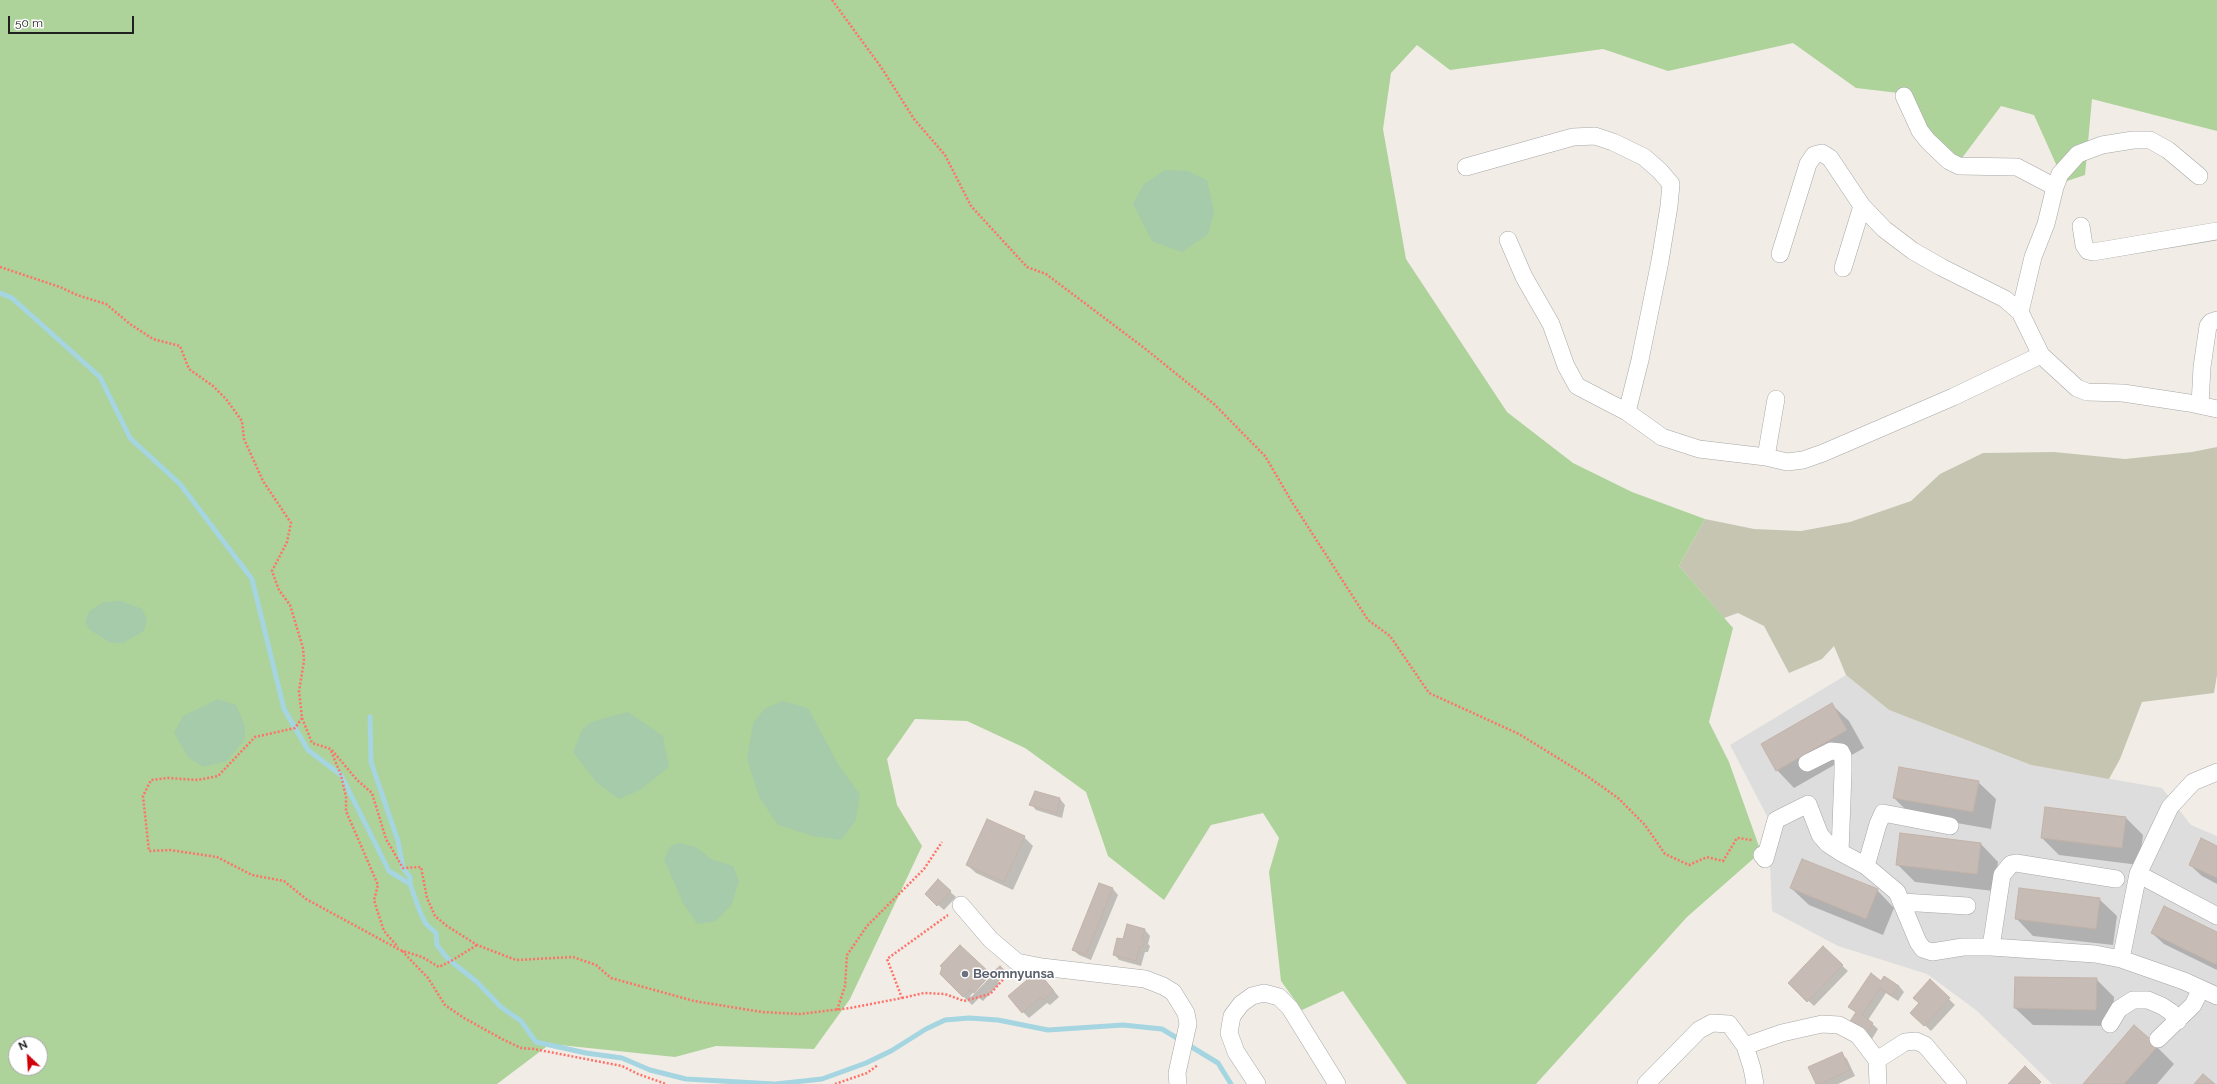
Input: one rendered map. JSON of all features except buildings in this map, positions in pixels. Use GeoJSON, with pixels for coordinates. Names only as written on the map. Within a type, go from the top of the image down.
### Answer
{"type":"FeatureCollection","features":[{"type":"Feature","properties":{"kind":"street"},"geometry":{"type":"LineString","coordinates":[[1904,96],[1920,131],[1949,161],[1959,166],[2017,167],[2055,187]]}},
{"type":"Feature","properties":{"kind":"street"},"geometry":{"type":"LineString","coordinates":[[1466,167],[1573,137],[1594,136],[1613,142],[1644,157],[1660,171],[1671,184],[1660,261],[1640,360],[1627,412]]}},
{"type":"Feature","properties":{"kind":"street"},"geometry":{"type":"LineString","coordinates":[[2020,312],[2033,257],[2046,224],[2055,187],[2060,174],[2078,154],[2102,145],[2132,140],[2150,140],[2168,150],[2199,176]]}},
{"type":"Feature","properties":{"kind":"street"},"geometry":{"type":"LineString","coordinates":[[1780,254],[1808,164],[1814,155],[1822,153],[1830,158],[1862,206],[1884,229],[1913,251],[1941,267],[2005,299],[2020,312],[2041,355],[2077,388],[2087,392],[2123,393],[2217,409]]}},
{"type":"Feature","properties":{"kind":"street"},"geometry":{"type":"LineString","coordinates":[[1843,268],[1862,206]]}},
{"type":"Feature","properties":{"kind":"street"},"geometry":{"type":"LineString","coordinates":[[2081,226],[2084,245],[2088,251],[2093,252],[2217,231]]}},
{"type":"Feature","properties":{"kind":"street"},"geometry":{"type":"LineString","coordinates":[[1508,240],[1524,277],[1551,324],[1566,366],[1577,386],[1627,412],[1662,437],[1699,449],[1766,456],[1787,462],[1803,460],[1823,454],[1953,397],[2041,355]]}},
{"type":"Feature","properties":{"kind":"street"},"geometry":{"type":"LineString","coordinates":[[2200,405],[2207,330],[2211,322],[2217,320]]}},
{"type":"Feature","properties":{"kind":"street"},"geometry":{"type":"LineString","coordinates":[[1766,456],[1776,399]]}},
{"type":"Feature","properties":{"kind":"street"},"geometry":{"type":"LineString","coordinates":[[1807,763],[1836,750],[1841,752],[1843,756],[1840,852]]}},
{"type":"Feature","properties":{"kind":"street"},"geometry":{"type":"LineString","coordinates":[[2121,959],[2138,874],[2170,807],[2184,790],[2202,776],[2217,772]]}},
{"type":"Feature","properties":{"kind":"street"},"geometry":{"type":"LineString","coordinates":[[1756,850],[1765,859],[1776,820],[1808,804],[1820,835],[1828,844],[1866,866],[1897,892],[1918,942],[1923,948],[1932,952],[1963,947],[1991,947],[2072,952],[2121,959],[2184,980],[2217,996]]}},
{"type":"Feature","properties":{"kind":"street"},"geometry":{"type":"LineString","coordinates":[[1866,866],[1878,824],[1883,813],[1950,826]]}},
{"type":"Feature","properties":{"kind":"street"},"geometry":{"type":"LineString","coordinates":[[1991,947],[2002,875],[2011,864],[2016,863],[2116,879]]}},
{"type":"Feature","properties":{"kind":"street"},"geometry":{"type":"LineString","coordinates":[[2138,874],[2217,916]]}},
{"type":"Feature","properties":{"kind":"street"},"geometry":{"type":"LineString","coordinates":[[1902,902],[1967,906]]}},
{"type":"Feature","properties":{"kind":"street"},"geometry":{"type":"LineString","coordinates":[[961,905],[992,940],[1017,962],[1042,967],[1145,979],[1163,986],[1173,992],[1186,1013],[1188,1024],[1177,1073],[1178,1084]]}},
{"type":"Feature","properties":{"kind":"street"},"geometry":{"type":"LineString","coordinates":[[2158,1039],[2178,1021],[2193,1004],[2201,989]]}},
{"type":"Feature","properties":{"kind":"street"},"geometry":{"type":"LineString","coordinates":[[1257,1084],[1236,1052],[1229,1033],[1232,1016],[1241,1004],[1252,996],[1264,993],[1279,997],[1290,1008],[1337,1084]]}},
{"type":"Feature","properties":{"kind":"street"},"geometry":{"type":"LineString","coordinates":[[2110,1024],[2119,1009],[2133,1000],[2148,1000],[2162,1006],[2178,1021]]}},
{"type":"Feature","properties":{"kind":"street"},"geometry":{"type":"LineString","coordinates":[[1646,1084],[1699,1030],[1712,1023],[1729,1024],[1745,1046],[1755,1084]]}},
{"type":"Feature","properties":{"kind":"street"},"geometry":{"type":"LineString","coordinates":[[1745,1046],[1782,1033],[1822,1024],[1839,1025],[1858,1034],[1877,1060],[1878,1084]]}},
{"type":"Feature","properties":{"kind":"street"},"geometry":{"type":"LineString","coordinates":[[1877,1060],[1905,1042],[1916,1040],[1924,1045],[1958,1084]]}},
{"type":"Feature","properties":{"kind":"path"},"geometry":{"type":"LineString","coordinates":[[832,0],[881,67],[914,118],[945,155],[971,206],[1027,267],[1046,274],[1143,347],[1214,404],[1265,456],[1292,502],[1368,620],[1390,636],[1430,693],[1519,734],[1587,776],[1618,798],[1644,825],[1665,854],[1689,865],[1707,857],[1722,861],[1737,838],[1752,839],[1756,850]]}},
{"type":"Feature","properties":{"kind":"path"},"geometry":{"type":"LineString","coordinates":[[0,267],[106,304],[130,324],[153,339],[180,346],[189,369],[212,386],[226,399],[242,421],[244,440],[260,474],[291,523],[287,542],[272,571],[279,590],[290,605],[303,648],[304,661],[299,691],[302,718],[312,743],[330,749],[357,780],[372,793],[386,839],[404,868],[420,866],[427,898],[435,916],[447,926],[477,945],[516,960],[573,957],[596,965],[612,978],[694,1001],[762,1012],[800,1014],[837,1010],[924,994],[945,994],[964,1001],[990,994],[1017,962]]}},
{"type":"Feature","properties":{"kind":"path"},"geometry":{"type":"LineString","coordinates":[[302,718],[295,728],[255,737],[218,776],[198,780],[168,778],[151,780],[143,796],[149,851],[170,850],[216,857],[252,875],[284,881],[306,899],[400,950],[422,957],[439,966],[451,962],[477,945]]}},
{"type":"Feature","properties":{"kind":"path"},"geometry":{"type":"LineString","coordinates":[[330,749],[343,782],[346,797],[346,811],[378,885],[374,900],[384,931],[400,950],[428,978],[445,1005],[464,1018],[521,1048],[534,1049],[622,1066],[666,1084]]}},
{"type":"Feature","properties":{"kind":"path"},"geometry":{"type":"LineString","coordinates":[[837,1010],[845,986],[847,955],[867,926],[924,869],[942,842]]}},
{"type":"Feature","properties":{"kind":"path"},"geometry":{"type":"LineString","coordinates":[[902,998],[887,959],[961,905]]}},
{"type":"Feature","properties":{"kind":"path"},"geometry":{"type":"LineString","coordinates":[[835,1084],[867,1073],[878,1065]]}},
{"type":"Feature","properties":{"kind":"shaded area"},"geometry":{"type":"Polygon","coordinates":[[[2217,447],[2217,675],[2214,693],[2142,702],[2120,759],[2109,779],[2031,765],[1889,710],[1846,675],[1834,646],[1822,659],[1789,673],[1764,626],[1738,613],[1724,618],[1679,566],[1705,519],[1754,529],[1801,531],[1850,522],[1911,501],[1940,474],[1983,453],[2054,452],[2125,459],[2192,452],[2217,447]]]}},
{"type":"Feature","properties":{"kind":"shaded area"},"geometry":{"type":"Polygon","coordinates":[[[1846,675],[1889,710],[2031,765],[2162,788],[2191,825],[2217,836],[2217,1084],[2052,1084],[1976,1010],[1927,974],[1838,946],[1772,911],[1768,818],[1730,745],[1846,675]]]}},
{"type":"Feature","properties":{"kind":"green space"},"geometry":{"type":"Polygon","coordinates":[[[0,0],[2217,0],[2217,131],[2092,99],[2085,175],[2064,182],[2034,115],[2001,106],[1956,166],[1899,93],[1856,88],[1793,43],[1668,71],[1603,49],[1450,70],[1417,45],[1391,73],[1383,129],[1406,259],[1507,412],[1573,463],[1632,492],[1705,519],[1679,566],[1733,628],[1709,722],[1729,762],[1761,852],[1687,917],[1536,1084],[1407,1084],[1343,991],[1302,1010],[1281,981],[1269,872],[1279,838],[1263,813],[1211,825],[1164,900],[1108,856],[1086,792],[1025,748],[967,721],[915,719],[887,759],[897,805],[922,846],[850,999],[814,1049],[716,1046],[675,1057],[550,1044],[497,1084],[0,1084],[0,0]]]}},
{"type":"Feature","properties":{"kind":"green space"},"geometry":{"type":"Polygon","coordinates":[[[1165,170],[1188,171],[1207,180],[1214,212],[1208,234],[1182,252],[1152,241],[1133,204],[1144,184],[1165,170]]]}},
{"type":"Feature","properties":{"kind":"green space"},"geometry":{"type":"Polygon","coordinates":[[[121,601],[142,609],[147,619],[144,631],[123,643],[111,643],[90,630],[85,622],[89,611],[104,602],[121,601]]]}},
{"type":"Feature","properties":{"kind":"green space"},"geometry":{"type":"Polygon","coordinates":[[[218,699],[236,705],[245,726],[245,739],[227,761],[203,767],[188,757],[174,733],[183,716],[218,699]]]}},
{"type":"Feature","properties":{"kind":"green space"},"geometry":{"type":"Polygon","coordinates":[[[782,701],[808,708],[838,764],[860,795],[856,820],[841,840],[813,836],[778,825],[759,797],[747,759],[753,724],[764,709],[782,701]]]}},
{"type":"Feature","properties":{"kind":"green space"},"geometry":{"type":"Polygon","coordinates":[[[628,712],[663,736],[669,767],[640,790],[619,799],[597,783],[573,752],[582,730],[591,722],[628,712]]]}},
{"type":"Feature","properties":{"kind":"green space"},"geometry":{"type":"Polygon","coordinates":[[[678,843],[696,847],[711,859],[733,866],[739,881],[732,904],[716,921],[697,924],[683,903],[664,859],[670,847],[678,843]]]}},
{"type":"Feature","properties":{"kind":"waterway"},"geometry":{"type":"LineString","coordinates":[[0,293],[12,298],[100,377],[130,438],[180,484],[252,579],[284,709],[308,750],[341,775],[389,871],[410,884],[420,912],[426,924],[436,933],[437,945],[447,958],[477,982],[501,1007],[521,1021],[536,1042],[586,1053],[622,1058],[650,1070],[686,1079],[774,1084]]}},
{"type":"Feature","properties":{"kind":"waterway"},"geometry":{"type":"LineString","coordinates":[[370,717],[371,762],[398,841],[403,868],[410,877],[410,884]]}},
{"type":"Feature","properties":{"kind":"waterway"},"geometry":{"type":"LineString","coordinates":[[776,1084],[822,1079],[866,1063],[891,1051],[926,1029],[945,1020],[969,1018],[998,1020],[1048,1030],[1123,1025],[1162,1029],[1218,1063],[1231,1084]]}},
{"type":"Feature","properties":{"kind":"place","name":"Beomnyunsa"},"geometry":{"type":"Point","coordinates":[965,974]}}]}
